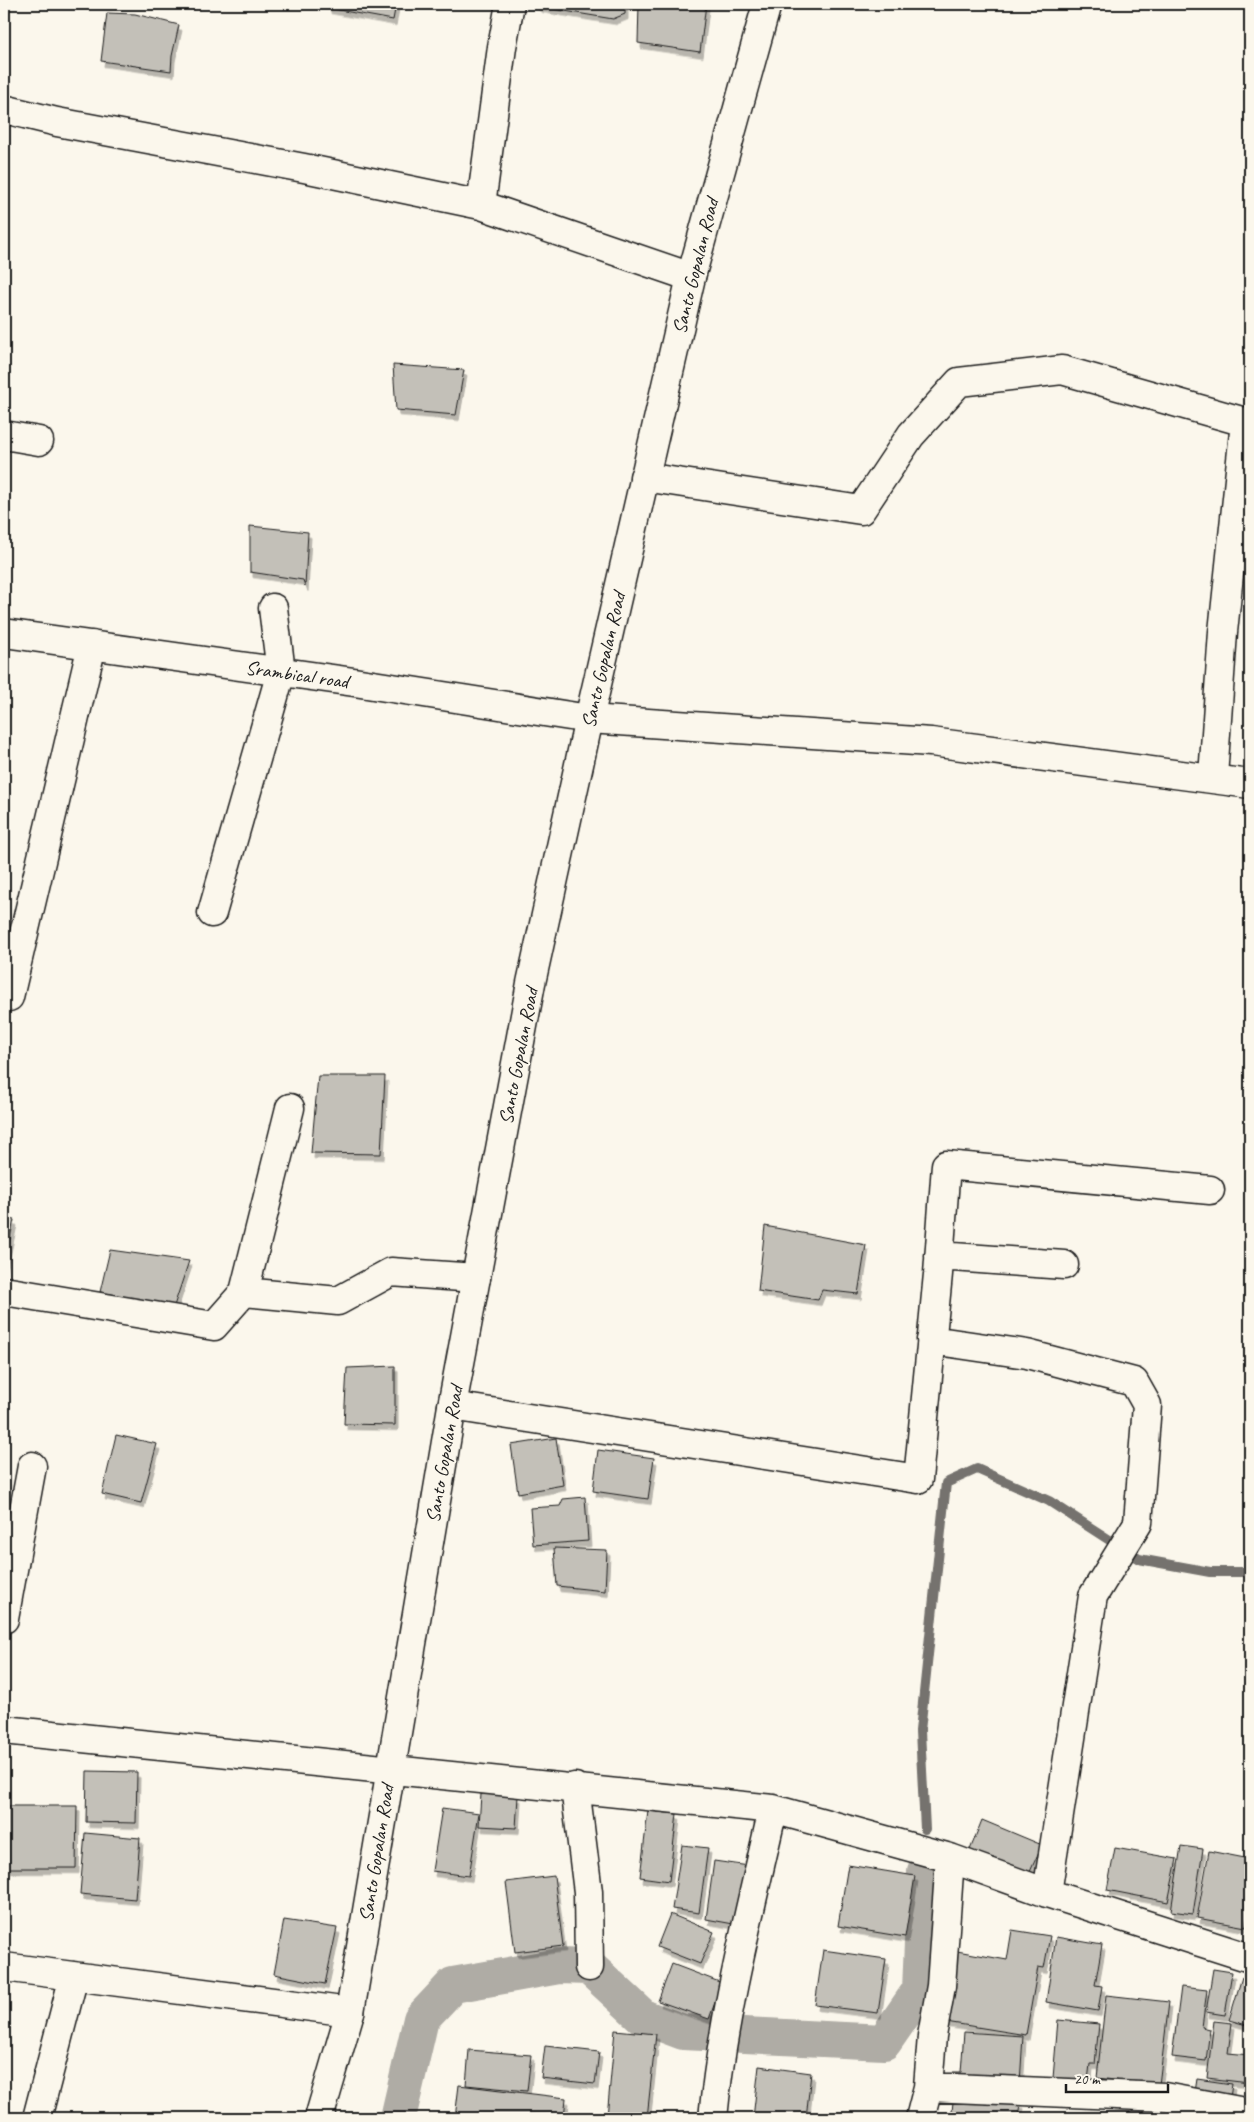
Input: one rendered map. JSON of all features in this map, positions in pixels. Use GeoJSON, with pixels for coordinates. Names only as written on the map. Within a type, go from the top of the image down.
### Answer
{"type":"FeatureCollection","features":[{"type":"Feature","properties":{"kind":"street"},"geometry":{"type":"LineString","coordinates":[[481,205],[502,47],[510,4]]}},
{"type":"Feature","properties":{"kind":"street","name":"Santo Gopalan Road"},"geometry":{"type":"LineString","coordinates":[[319,2118],[350,2012],[452,1406],[532,984],[589,719],[691,277],[767,4]]}},
{"type":"Feature","properties":{"kind":"street"},"geometry":{"type":"LineString","coordinates":[[4,109],[57,122],[295,166],[481,205],[691,277]]}},
{"type":"Feature","properties":{"kind":"street"},"geometry":{"type":"LineString","coordinates":[[644,477],[861,510],[911,435],[959,382],[1062,370],[1245,422],[1223,632],[1213,777]]}},
{"type":"Feature","properties":{"kind":"street"},"geometry":{"type":"LineString","coordinates":[[4,435],[39,441]]}},
{"type":"Feature","properties":{"kind":"street"},"geometry":{"type":"LineString","coordinates":[[212,913],[281,672],[273,608]]}},
{"type":"Feature","properties":{"kind":"street","name":"Srambical road"},"geometry":{"type":"LineString","coordinates":[[4,633],[281,672],[589,719],[931,742],[1213,777],[1250,784]]}},
{"type":"Feature","properties":{"kind":"street"},"geometry":{"type":"LineString","coordinates":[[4,996],[9,998],[92,645]]}},
{"type":"Feature","properties":{"kind":"street"},"geometry":{"type":"LineString","coordinates":[[4,1291],[214,1326],[244,1292],[290,1108]]}},
{"type":"Feature","properties":{"kind":"street"},"geometry":{"type":"LineString","coordinates":[[452,1406],[918,1479],[932,1340],[946,1165],[1210,1190]]}},
{"type":"Feature","properties":{"kind":"street"},"geometry":{"type":"LineString","coordinates":[[939,1256],[1064,1265]]}},
{"type":"Feature","properties":{"kind":"street"},"geometry":{"type":"LineString","coordinates":[[244,1292],[338,1301],[391,1272],[476,1278]]}},
{"type":"Feature","properties":{"kind":"street"},"geometry":{"type":"LineString","coordinates":[[932,1340],[1027,1354],[1134,1382],[1147,1405],[1138,1523],[1092,1596],[1047,1893]]}},
{"type":"Feature","properties":{"kind":"street"},"geometry":{"type":"LineString","coordinates":[[4,1620],[32,1466]]}},
{"type":"Feature","properties":{"kind":"street"},"geometry":{"type":"LineString","coordinates":[[4,1730],[575,1787],[773,1809],[950,1858],[1047,1893],[1250,1958]]}},
{"type":"Feature","properties":{"kind":"street"},"geometry":{"type":"LineString","coordinates":[[575,1787],[588,1892],[589,1967]]}},
{"type":"Feature","properties":{"kind":"street"},"geometry":{"type":"LineString","coordinates":[[712,2118],[718,2058],[728,2005],[773,1809]]}},
{"type":"Feature","properties":{"kind":"street"},"geometry":{"type":"LineString","coordinates":[[920,2118],[928,2087],[932,2036],[942,1986],[950,1858]]}},
{"type":"Feature","properties":{"kind":"street"},"geometry":{"type":"LineString","coordinates":[[4,1967],[350,2012]]}},
{"type":"Feature","properties":{"kind":"street"},"geometry":{"type":"LineString","coordinates":[[37,2118],[74,1976]]}},
{"type":"Feature","properties":{"kind":"street"},"geometry":{"type":"LineString","coordinates":[[928,2087],[1164,2097],[1250,2112]]}},
{"type":"Feature","properties":{"kind":"building"},"geometry":{"type":"Polygon","coordinates":[[[328,4],[396,4],[393,20],[328,8],[328,4]]]}},
{"type":"Feature","properties":{"kind":"building"},"geometry":{"type":"Polygon","coordinates":[[[535,4],[625,4],[625,14],[613,19],[540,7],[535,4]]]}},
{"type":"Feature","properties":{"kind":"building"},"geometry":{"type":"Polygon","coordinates":[[[639,4],[706,4],[700,52],[638,43],[639,4]]]}},
{"type":"Feature","properties":{"kind":"building"},"geometry":{"type":"Polygon","coordinates":[[[107,13],[135,14],[179,25],[172,56],[171,71],[101,61],[107,13]]]}},
{"type":"Feature","properties":{"kind":"building"},"geometry":{"type":"Polygon","coordinates":[[[393,365],[464,370],[456,415],[396,410],[393,365]]]}},
{"type":"Feature","properties":{"kind":"building"},"geometry":{"type":"Polygon","coordinates":[[[250,526],[308,532],[305,586],[303,580],[250,572],[250,526]]]}},
{"type":"Feature","properties":{"kind":"building"},"geometry":{"type":"Polygon","coordinates":[[[318,1076],[385,1076],[381,1154],[311,1153],[318,1076]]]}},
{"type":"Feature","properties":{"kind":"building"},"geometry":{"type":"Polygon","coordinates":[[[4,1218],[14,1220],[4,1265],[4,1218]]]}},
{"type":"Feature","properties":{"kind":"building"},"geometry":{"type":"Polygon","coordinates":[[[765,1226],[866,1245],[858,1294],[822,1290],[818,1300],[758,1291],[765,1226]]]}},
{"type":"Feature","properties":{"kind":"building"},"geometry":{"type":"Polygon","coordinates":[[[110,1250],[189,1261],[174,1306],[100,1292],[110,1250]]]}},
{"type":"Feature","properties":{"kind":"building"},"geometry":{"type":"Polygon","coordinates":[[[395,1366],[395,1425],[344,1424],[347,1368],[395,1366]]]}},
{"type":"Feature","properties":{"kind":"building"},"geometry":{"type":"Polygon","coordinates":[[[116,1435],[157,1444],[141,1503],[102,1494],[116,1435]]]}},
{"type":"Feature","properties":{"kind":"building"},"geometry":{"type":"Polygon","coordinates":[[[556,1438],[563,1485],[518,1493],[511,1445],[556,1438]]]}},
{"type":"Feature","properties":{"kind":"building"},"geometry":{"type":"Polygon","coordinates":[[[598,1450],[654,1458],[648,1499],[593,1491],[598,1450]]]}},
{"type":"Feature","properties":{"kind":"building"},"geometry":{"type":"Polygon","coordinates":[[[585,1497],[588,1541],[533,1545],[530,1508],[560,1506],[563,1499],[585,1497]]]}},
{"type":"Feature","properties":{"kind":"building"},"geometry":{"type":"Polygon","coordinates":[[[554,1548],[607,1550],[605,1591],[557,1586],[554,1548]]]}},
{"type":"Feature","properties":{"kind":"building"},"geometry":{"type":"Polygon","coordinates":[[[1250,1736],[1250,1773],[1246,1773],[1250,1736]]]}},
{"type":"Feature","properties":{"kind":"building"},"geometry":{"type":"Polygon","coordinates":[[[87,1771],[137,1772],[136,1823],[86,1822],[87,1771]]]}},
{"type":"Feature","properties":{"kind":"building"},"geometry":{"type":"Polygon","coordinates":[[[481,1794],[518,1796],[516,1828],[479,1826],[481,1794]]]}},
{"type":"Feature","properties":{"kind":"building"},"geometry":{"type":"Polygon","coordinates":[[[4,1806],[77,1806],[76,1868],[5,1868],[4,1806]]]}},
{"type":"Feature","properties":{"kind":"building"},"geometry":{"type":"Polygon","coordinates":[[[442,1808],[479,1813],[469,1876],[432,1871],[442,1808]]]}},
{"type":"Feature","properties":{"kind":"building"},"geometry":{"type":"Polygon","coordinates":[[[648,1811],[677,1814],[669,1881],[640,1877],[648,1811]]]}},
{"type":"Feature","properties":{"kind":"building"},"geometry":{"type":"Polygon","coordinates":[[[982,1820],[1042,1845],[1029,1874],[970,1850],[982,1820]]]}},
{"type":"Feature","properties":{"kind":"building"},"geometry":{"type":"Polygon","coordinates":[[[85,1833],[140,1838],[135,1899],[80,1894],[85,1833]]]}},
{"type":"Feature","properties":{"kind":"building"},"geometry":{"type":"Polygon","coordinates":[[[682,1845],[708,1848],[699,1913],[672,1909],[682,1845]]]}},
{"type":"Feature","properties":{"kind":"building"},"geometry":{"type":"Polygon","coordinates":[[[1181,1846],[1203,1849],[1193,1914],[1171,1911],[1181,1846]]]}},
{"type":"Feature","properties":{"kind":"building"},"geometry":{"type":"Polygon","coordinates":[[[1115,1848],[1177,1859],[1168,1902],[1107,1890],[1115,1848]]]}},
{"type":"Feature","properties":{"kind":"building"},"geometry":{"type":"Polygon","coordinates":[[[1209,1851],[1250,1859],[1250,1902],[1246,1927],[1197,1918],[1209,1851]]]}},
{"type":"Feature","properties":{"kind":"building"},"geometry":{"type":"Polygon","coordinates":[[[714,1861],[749,1866],[739,1925],[706,1919],[714,1861]]]}},
{"type":"Feature","properties":{"kind":"building"},"geometry":{"type":"Polygon","coordinates":[[[848,1865],[915,1876],[905,1937],[838,1926],[848,1865]]]}},
{"type":"Feature","properties":{"kind":"building"},"geometry":{"type":"Polygon","coordinates":[[[554,1876],[563,1946],[515,1952],[506,1882],[554,1876]]]}},
{"type":"Feature","properties":{"kind":"building"},"geometry":{"type":"Polygon","coordinates":[[[670,1914],[714,1932],[700,1964],[657,1947],[670,1914]]]}},
{"type":"Feature","properties":{"kind":"building"},"geometry":{"type":"Polygon","coordinates":[[[284,1920],[337,1928],[325,1984],[274,1974],[284,1920]]]}},
{"type":"Feature","properties":{"kind":"building"},"geometry":{"type":"Polygon","coordinates":[[[1012,1930],[1050,1936],[1044,1968],[1038,1967],[1026,2035],[946,2022],[957,1951],[1007,1960],[1012,1930]]]}},
{"type":"Feature","properties":{"kind":"building"},"geometry":{"type":"Polygon","coordinates":[[[1056,1937],[1102,1945],[1095,1985],[1102,1986],[1098,2011],[1046,2002],[1056,1937]]]}},
{"type":"Feature","properties":{"kind":"building"},"geometry":{"type":"Polygon","coordinates":[[[823,1950],[886,1959],[878,2013],[815,2005],[823,1950]]]}},
{"type":"Feature","properties":{"kind":"building"},"geometry":{"type":"Polygon","coordinates":[[[672,1964],[722,1983],[709,2019],[658,2001],[672,1964]]]}},
{"type":"Feature","properties":{"kind":"building"},"geometry":{"type":"Polygon","coordinates":[[[1213,1969],[1232,1972],[1225,2015],[1206,2012],[1213,1969]]]}},
{"type":"Feature","properties":{"kind":"building"},"geometry":{"type":"Polygon","coordinates":[[[1242,1977],[1250,1979],[1250,2026],[1229,2020],[1242,1977]]]}},
{"type":"Feature","properties":{"kind":"building"},"geometry":{"type":"Polygon","coordinates":[[[1181,1987],[1207,1990],[1202,2027],[1210,2029],[1206,2061],[1172,2057],[1181,1987]]]}},
{"type":"Feature","properties":{"kind":"building"},"geometry":{"type":"Polygon","coordinates":[[[1106,1995],[1169,2002],[1159,2085],[1097,2078],[1106,1995]]]}},
{"type":"Feature","properties":{"kind":"building"},"geometry":{"type":"Polygon","coordinates":[[[1058,2020],[1099,2024],[1095,2064],[1090,2064],[1088,2081],[1053,2078],[1058,2020]]]}},
{"type":"Feature","properties":{"kind":"building"},"geometry":{"type":"Polygon","coordinates":[[[1214,2021],[1232,2023],[1228,2053],[1250,2055],[1249,2083],[1207,2078],[1214,2021]]]}},
{"type":"Feature","properties":{"kind":"building"},"geometry":{"type":"Polygon","coordinates":[[[615,2030],[656,2034],[647,2118],[607,2117],[615,2030]]]}},
{"type":"Feature","properties":{"kind":"building"},"geometry":{"type":"Polygon","coordinates":[[[964,2032],[1023,2036],[1020,2083],[952,2083],[953,2072],[961,2072],[964,2032]]]}},
{"type":"Feature","properties":{"kind":"building"},"geometry":{"type":"Polygon","coordinates":[[[545,2046],[599,2052],[595,2084],[541,2078],[545,2046]]]}},
{"type":"Feature","properties":{"kind":"building"},"geometry":{"type":"Polygon","coordinates":[[[469,2050],[531,2055],[527,2091],[466,2085],[469,2050]]]}},
{"type":"Feature","properties":{"kind":"building"},"geometry":{"type":"Polygon","coordinates":[[[759,2066],[811,2073],[806,2118],[753,2118],[759,2066]]]}},
{"type":"Feature","properties":{"kind":"building"},"geometry":{"type":"Polygon","coordinates":[[[1197,2079],[1232,2084],[1230,2098],[1195,2092],[1197,2079]]]}},
{"type":"Feature","properties":{"kind":"building"},"geometry":{"type":"Polygon","coordinates":[[[459,2085],[566,2098],[564,2118],[455,2118],[459,2085]]]}},
{"type":"Feature","properties":{"kind":"building"},"geometry":{"type":"Polygon","coordinates":[[[954,2095],[1021,2103],[1019,2118],[951,2118],[954,2095]]]}},
{"type":"Feature","properties":{"kind":"waterway"},"geometry":{"type":"LineString","coordinates":[[925,1829],[920,1731],[946,1483],[977,1469],[1049,1501],[1139,1559],[1210,1572],[1250,1572]]}},
{"type":"Feature","properties":{"kind":"waterway"},"geometry":{"type":"LineString","coordinates":[[398,2118],[421,2019],[453,1985],[559,1966],[589,1967],[643,2017],[683,2032],[884,2042],[920,1990],[925,1871]]}}]}
